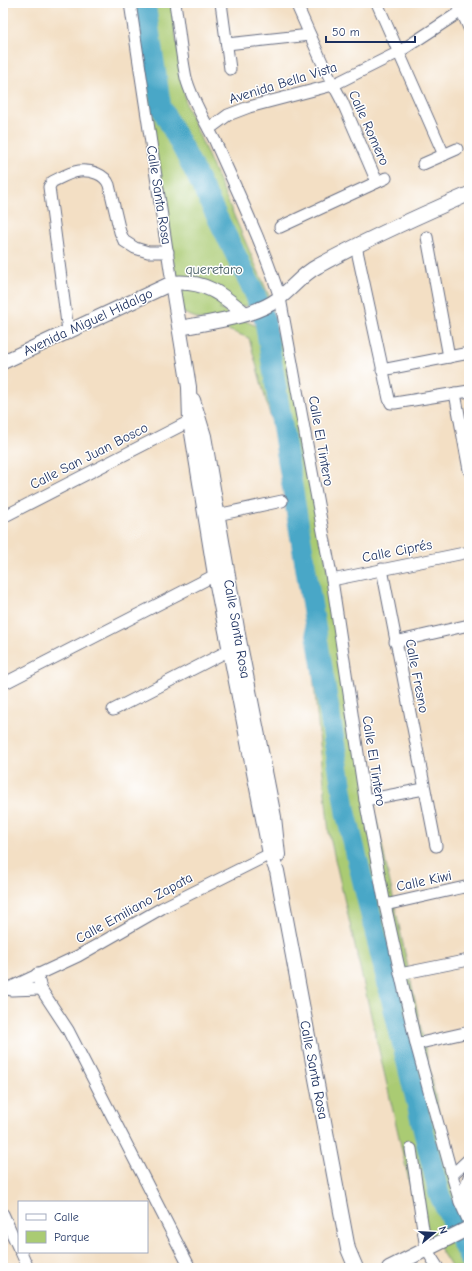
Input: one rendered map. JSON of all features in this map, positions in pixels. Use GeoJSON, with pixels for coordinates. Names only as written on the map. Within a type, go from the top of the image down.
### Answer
{"type":"FeatureCollection","features":[{"type":"Feature","properties":{"kind":"street","name":"Calle Santa Rosa"},"geometry":{"type":"LineString","coordinates":[[130,3],[189,387],[190,421],[208,496],[217,515],[221,572]]}},
{"type":"Feature","properties":{"kind":"street","name":"Calle El Tintero"},"geometry":{"type":"LineString","coordinates":[[175,3],[186,78],[193,97],[258,236],[271,271],[332,580],[365,800],[385,905],[416,1044],[460,1202],[469,1222]]}},
{"type":"Feature","properties":{"kind":"street"},"geometry":{"type":"LineString","coordinates":[[221,3],[230,69]]}},
{"type":"Feature","properties":{"kind":"street","name":"Calle Romero"},"geometry":{"type":"LineString","coordinates":[[280,227],[381,180],[333,85],[296,3]]}},
{"type":"Feature","properties":{"kind":"street"},"geometry":{"type":"LineString","coordinates":[[377,3],[444,155]]}},
{"type":"Feature","properties":{"kind":"street"},"geometry":{"type":"LineString","coordinates":[[463,7],[469,28]]}},
{"type":"Feature","properties":{"kind":"street","name":"Avenida Bella Vista"},"geometry":{"type":"LineString","coordinates":[[209,129],[228,116],[249,107],[333,85],[399,52],[463,7]]}},
{"type":"Feature","properties":{"kind":"street"},"geometry":{"type":"LineString","coordinates":[[227,44],[310,35]]}},
{"type":"Feature","properties":{"kind":"street"},"geometry":{"type":"LineString","coordinates":[[423,164],[457,149]]}},
{"type":"Feature","properties":{"kind":"street"},"geometry":{"type":"LineString","coordinates":[[68,331],[48,187],[52,182],[78,171],[100,174],[107,180],[109,185],[120,232],[124,241],[134,248],[148,252],[168,252]]}},
{"type":"Feature","properties":{"kind":"street"},"geometry":{"type":"LineString","coordinates":[[180,328],[224,320],[248,313],[276,301],[314,267],[423,214],[469,194]]}},
{"type":"Feature","properties":{"kind":"street"},"geometry":{"type":"LineString","coordinates":[[427,237],[449,357]]}},
{"type":"Feature","properties":{"kind":"street"},"geometry":{"type":"LineString","coordinates":[[356,246],[382,370],[389,399],[392,403],[469,391]]}},
{"type":"Feature","properties":{"kind":"street"},"geometry":{"type":"LineString","coordinates":[[172,283],[185,282],[206,286],[248,313]]}},
{"type":"Feature","properties":{"kind":"street","name":"Avenida Miguel Hidalgo"},"geometry":{"type":"LineString","coordinates":[[3,362],[172,283]]}},
{"type":"Feature","properties":{"kind":"street"},"geometry":{"type":"LineString","coordinates":[[382,370],[469,353]]}},
{"type":"Feature","properties":{"kind":"street","name":"Calle Santa Rosa"},"geometry":{"type":"LineString","coordinates":[[189,387],[199,417],[208,496],[221,572],[348,1249],[356,1268]]}},
{"type":"Feature","properties":{"kind":"street"},"geometry":{"type":"LineString","coordinates":[[455,393],[469,470]]}},
{"type":"Feature","properties":{"kind":"street","name":"Calle San Juan Bosco"},"geometry":{"type":"LineString","coordinates":[[3,517],[190,421]]}},
{"type":"Feature","properties":{"kind":"street"},"geometry":{"type":"LineString","coordinates":[[217,515],[282,501]]}},
{"type":"Feature","properties":{"kind":"street","name":"Calle Ciprés"},"geometry":{"type":"LineString","coordinates":[[332,580],[469,552]]}},
{"type":"Feature","properties":{"kind":"street","name":"Calle Fresno"},"geometry":{"type":"LineString","coordinates":[[382,569],[395,642],[436,846]]}},
{"type":"Feature","properties":{"kind":"street"},"geometry":{"type":"LineString","coordinates":[[3,684],[221,572]]}},
{"type":"Feature","properties":{"kind":"street"},"geometry":{"type":"LineString","coordinates":[[395,642],[469,627]]}},
{"type":"Feature","properties":{"kind":"street"},"geometry":{"type":"LineString","coordinates":[[113,710],[222,654],[235,644]]}},
{"type":"Feature","properties":{"kind":"street"},"geometry":{"type":"LineString","coordinates":[[365,800],[424,789]]}},
{"type":"Feature","properties":{"kind":"street","name":"Calle Emiliano Zapata"},"geometry":{"type":"LineString","coordinates":[[5,991],[78,956],[162,908],[274,852]]}},
{"type":"Feature","properties":{"kind":"street","name":"Calle Kiwi"},"geometry":{"type":"LineString","coordinates":[[385,905],[469,886]]}},
{"type":"Feature","properties":{"kind":"street"},"geometry":{"type":"LineString","coordinates":[[400,974],[469,960]]}},
{"type":"Feature","properties":{"kind":"street"},"geometry":{"type":"LineString","coordinates":[[38,974],[41,989],[68,1030],[190,1268]]}},
{"type":"Feature","properties":{"kind":"street"},"geometry":{"type":"LineString","coordinates":[[5,991],[41,989]]}},
{"type":"Feature","properties":{"kind":"street"},"geometry":{"type":"LineString","coordinates":[[416,1044],[469,1032]]}},
{"type":"Feature","properties":{"kind":"street"},"geometry":{"type":"LineString","coordinates":[[411,1149],[426,1249],[438,1268]]}},
{"type":"Feature","properties":{"kind":"street"},"geometry":{"type":"LineString","coordinates":[[452,1175],[469,1159]]}},
{"type":"Feature","properties":{"kind":"street"},"geometry":{"type":"LineString","coordinates":[[460,1202],[469,1177]]}},
{"type":"Feature","properties":{"kind":"street"},"geometry":{"type":"LineString","coordinates":[[3,1214],[18,1247]]}},
{"type":"Feature","properties":{"kind":"street"},"geometry":{"type":"LineString","coordinates":[[389,1268],[469,1228]]}},
{"type":"Feature","properties":{"kind":"street"},"geometry":{"type":"LineString","coordinates":[[21,1253],[28,1268]]}},
{"type":"Feature","properties":{"kind":"green space","name":"queretaro"},"geometry":{"type":"Polygon","coordinates":[[[130,3],[171,3],[186,105],[272,303],[219,309],[287,340],[345,671],[452,1175],[469,1207],[469,1268],[452,1268],[416,1211],[329,833],[297,515],[249,338],[183,313],[155,165],[130,3]]]}},
{"type":"Feature","properties":{"kind":"waterway"},"geometry":{"type":"LineString","coordinates":[[145,3],[161,107],[255,294],[265,321],[346,813],[439,1194],[469,1258]]}}]}
